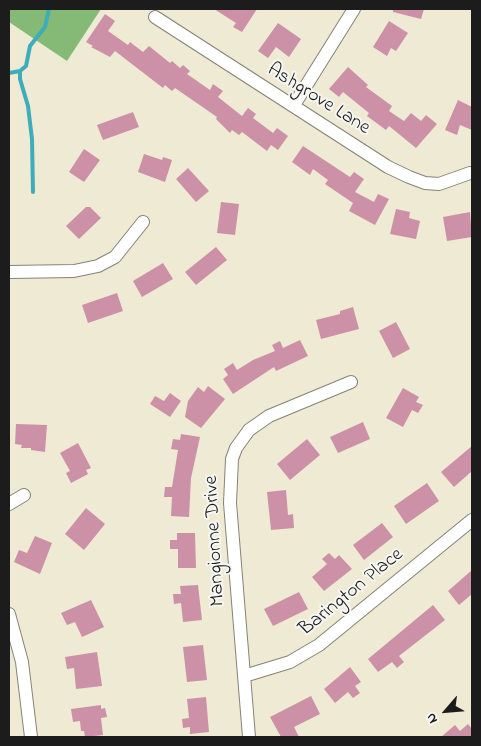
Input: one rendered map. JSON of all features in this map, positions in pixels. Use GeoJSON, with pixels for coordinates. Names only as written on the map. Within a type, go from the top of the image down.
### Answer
{"type":"FeatureCollection","features":[{"type":"Feature","properties":{"kind":"street"},"geometry":{"type":"LineString","coordinates":[[294,105],[354,9]]}},
{"type":"Feature","properties":{"kind":"street","name":"Ashgrove Lane"},"geometry":{"type":"LineString","coordinates":[[155,17],[388,167],[425,183],[439,184],[470,173]]}},
{"type":"Feature","properties":{"kind":"street"},"geometry":{"type":"LineString","coordinates":[[9,272],[74,271],[98,266],[115,258],[143,222]]}},
{"type":"Feature","properties":{"kind":"street","name":"Mangionne Drive"},"geometry":{"type":"LineString","coordinates":[[249,737],[230,503],[230,470],[234,454],[249,430],[269,416],[351,382]]}},
{"type":"Feature","properties":{"kind":"street"},"geometry":{"type":"LineString","coordinates":[[9,504],[24,495]]}},
{"type":"Feature","properties":{"kind":"street","name":"Barington Place"},"geometry":{"type":"LineString","coordinates":[[244,676],[290,662],[319,645],[472,520]]}},
{"type":"Feature","properties":{"kind":"street"},"geometry":{"type":"LineString","coordinates":[[9,614],[22,662],[31,737]]}},
{"type":"Feature","properties":{"kind":"green space"},"geometry":{"type":"Polygon","coordinates":[[[9,9],[101,9],[67,61],[9,22],[9,9]]]}},
{"type":"Feature","properties":{"kind":"building"},"geometry":{"type":"Polygon","coordinates":[[[214,9],[257,9],[242,32],[233,27],[236,23],[214,9]]]}},
{"type":"Feature","properties":{"kind":"building"},"geometry":{"type":"Polygon","coordinates":[[[393,9],[424,9],[421,19],[393,12],[393,9]]]}},
{"type":"Feature","properties":{"kind":"building"},"geometry":{"type":"Polygon","coordinates":[[[105,14],[115,21],[108,31],[128,45],[130,42],[143,52],[149,46],[170,63],[172,61],[180,68],[183,65],[190,71],[187,74],[210,90],[213,84],[223,91],[218,97],[242,116],[248,108],[256,114],[253,118],[273,133],[277,128],[288,136],[278,150],[271,145],[267,151],[242,132],[239,135],[232,130],[230,133],[216,119],[217,117],[175,88],[172,91],[165,85],[163,88],[115,51],[110,57],[91,47],[93,46],[86,42],[105,14]]]}},
{"type":"Feature","properties":{"kind":"building"},"geometry":{"type":"Polygon","coordinates":[[[389,21],[408,33],[396,51],[391,48],[387,56],[373,47],[389,21]]]}},
{"type":"Feature","properties":{"kind":"building"},"geometry":{"type":"Polygon","coordinates":[[[278,23],[301,39],[289,57],[276,47],[268,58],[258,51],[278,23]]]}},
{"type":"Feature","properties":{"kind":"building"},"geometry":{"type":"Polygon","coordinates":[[[348,67],[368,85],[366,87],[392,106],[389,111],[404,121],[411,113],[421,121],[426,115],[437,124],[416,148],[389,126],[386,130],[367,116],[369,113],[343,92],[339,97],[329,89],[348,67]]]}},
{"type":"Feature","properties":{"kind":"building"},"geometry":{"type":"Polygon","coordinates":[[[458,100],[472,107],[472,130],[460,125],[457,135],[445,130],[458,100]]]}},
{"type":"Feature","properties":{"kind":"building"},"geometry":{"type":"Polygon","coordinates":[[[133,112],[139,127],[103,140],[97,125],[133,112]]]}},
{"type":"Feature","properties":{"kind":"building"},"geometry":{"type":"Polygon","coordinates":[[[303,146],[350,177],[354,172],[364,179],[355,192],[374,202],[378,194],[389,199],[375,225],[349,211],[353,203],[325,184],[328,180],[313,169],[310,175],[292,162],[303,146]]]}},
{"type":"Feature","properties":{"kind":"building"},"geometry":{"type":"Polygon","coordinates":[[[84,149],[100,160],[84,182],[69,172],[84,149]]]}},
{"type":"Feature","properties":{"kind":"building"},"geometry":{"type":"Polygon","coordinates":[[[144,154],[162,160],[163,157],[172,160],[165,182],[138,172],[144,154]]]}},
{"type":"Feature","properties":{"kind":"building"},"geometry":{"type":"Polygon","coordinates":[[[188,168],[209,191],[196,202],[176,179],[188,168]]]}},
{"type":"Feature","properties":{"kind":"building"},"geometry":{"type":"Polygon","coordinates":[[[221,202],[239,204],[235,235],[217,233],[221,202]]]}},
{"type":"Feature","properties":{"kind":"building"},"geometry":{"type":"Polygon","coordinates":[[[86,207],[90,207],[101,218],[79,239],[66,226],[86,207]]]}},
{"type":"Feature","properties":{"kind":"building"},"geometry":{"type":"Polygon","coordinates":[[[396,209],[410,212],[409,218],[420,221],[416,239],[390,234],[396,209]]]}},
{"type":"Feature","properties":{"kind":"building"},"geometry":{"type":"Polygon","coordinates":[[[470,212],[472,237],[447,241],[443,217],[470,212]]]}},
{"type":"Feature","properties":{"kind":"building"},"geometry":{"type":"Polygon","coordinates":[[[216,247],[227,260],[196,285],[185,272],[216,247]]]}},
{"type":"Feature","properties":{"kind":"building"},"geometry":{"type":"Polygon","coordinates":[[[163,263],[173,279],[142,297],[133,281],[163,263]]]}},
{"type":"Feature","properties":{"kind":"building"},"geometry":{"type":"Polygon","coordinates":[[[117,293],[123,311],[88,323],[82,305],[117,293]]]}},
{"type":"Feature","properties":{"kind":"building"},"geometry":{"type":"Polygon","coordinates":[[[353,307],[359,329],[321,339],[316,320],[340,314],[340,311],[353,307]]]}},
{"type":"Feature","properties":{"kind":"building"},"geometry":{"type":"Polygon","coordinates":[[[396,322],[410,349],[393,358],[379,331],[396,322]]]}},
{"type":"Feature","properties":{"kind":"building"},"geometry":{"type":"Polygon","coordinates":[[[300,340],[308,356],[276,371],[274,367],[233,394],[223,379],[228,375],[224,369],[233,363],[237,370],[253,360],[275,351],[272,345],[280,341],[283,348],[300,340]]]}},
{"type":"Feature","properties":{"kind":"building"},"geometry":{"type":"Polygon","coordinates":[[[208,386],[225,399],[201,428],[185,417],[188,401],[198,387],[204,392],[208,386]]]}},
{"type":"Feature","properties":{"kind":"building"},"geometry":{"type":"Polygon","coordinates":[[[403,388],[419,397],[416,402],[423,405],[418,413],[412,410],[403,427],[386,418],[403,388]]]}},
{"type":"Feature","properties":{"kind":"building"},"geometry":{"type":"Polygon","coordinates":[[[170,393],[181,401],[170,417],[150,404],[155,396],[164,401],[170,393]]]}},
{"type":"Feature","properties":{"kind":"building"},"geometry":{"type":"Polygon","coordinates":[[[363,422],[370,439],[338,453],[330,437],[363,422]]]}},
{"type":"Feature","properties":{"kind":"building"},"geometry":{"type":"Polygon","coordinates":[[[16,424],[47,425],[45,452],[31,450],[31,448],[21,448],[22,445],[15,444],[16,424]]]}},
{"type":"Feature","properties":{"kind":"building"},"geometry":{"type":"Polygon","coordinates":[[[181,434],[200,437],[191,478],[189,517],[171,516],[172,497],[164,497],[165,487],[172,487],[178,450],[171,449],[173,439],[180,440],[181,434]]]}},
{"type":"Feature","properties":{"kind":"building"},"geometry":{"type":"Polygon","coordinates":[[[307,439],[320,455],[290,480],[277,464],[307,439]]]}},
{"type":"Feature","properties":{"kind":"building"},"geometry":{"type":"Polygon","coordinates":[[[78,443],[91,468],[86,470],[88,474],[71,483],[66,473],[70,471],[60,453],[78,443]]]}},
{"type":"Feature","properties":{"kind":"building"},"geometry":{"type":"Polygon","coordinates":[[[472,446],[472,471],[454,487],[441,472],[472,446]]]}},
{"type":"Feature","properties":{"kind":"building"},"geometry":{"type":"Polygon","coordinates":[[[427,483],[439,501],[406,524],[394,506],[427,483]]]}},
{"type":"Feature","properties":{"kind":"building"},"geometry":{"type":"Polygon","coordinates":[[[286,490],[288,515],[293,514],[294,528],[271,530],[267,492],[286,490]]]}},
{"type":"Feature","properties":{"kind":"building"},"geometry":{"type":"Polygon","coordinates":[[[86,508],[105,524],[84,550],[65,534],[86,508]]]}},
{"type":"Feature","properties":{"kind":"building"},"geometry":{"type":"Polygon","coordinates":[[[382,523],[393,537],[364,560],[353,545],[382,523]]]}},
{"type":"Feature","properties":{"kind":"building"},"geometry":{"type":"Polygon","coordinates":[[[177,533],[195,533],[196,568],[178,568],[178,549],[170,549],[170,540],[177,540],[177,533]]]}},
{"type":"Feature","properties":{"kind":"building"},"geometry":{"type":"Polygon","coordinates":[[[35,536],[52,543],[40,574],[14,562],[19,550],[27,553],[35,536]]]}},
{"type":"Feature","properties":{"kind":"building"},"geometry":{"type":"Polygon","coordinates":[[[329,553],[335,559],[339,555],[352,569],[324,591],[312,577],[327,564],[322,559],[329,553]]]}},
{"type":"Feature","properties":{"kind":"building"},"geometry":{"type":"Polygon","coordinates":[[[472,570],[472,594],[459,605],[448,591],[472,570]]]}},
{"type":"Feature","properties":{"kind":"building"},"geometry":{"type":"Polygon","coordinates":[[[198,585],[202,620],[183,622],[181,603],[174,604],[173,594],[181,594],[180,586],[198,585]]]}},
{"type":"Feature","properties":{"kind":"building"},"geometry":{"type":"Polygon","coordinates":[[[299,592],[308,609],[273,626],[264,609],[299,592]]]}},
{"type":"Feature","properties":{"kind":"building"},"geometry":{"type":"Polygon","coordinates":[[[91,600],[104,627],[82,637],[75,622],[67,625],[61,613],[91,600]]]}},
{"type":"Feature","properties":{"kind":"building"},"geometry":{"type":"Polygon","coordinates":[[[433,605],[445,620],[399,656],[404,662],[397,668],[392,662],[378,672],[368,659],[433,605]]]}},
{"type":"Feature","properties":{"kind":"building"},"geometry":{"type":"Polygon","coordinates":[[[203,645],[207,680],[187,682],[183,647],[203,645]]]}},
{"type":"Feature","properties":{"kind":"building"},"geometry":{"type":"Polygon","coordinates":[[[97,652],[102,686],[76,689],[74,668],[67,669],[65,657],[97,652]]]}},
{"type":"Feature","properties":{"kind":"building"},"geometry":{"type":"Polygon","coordinates":[[[350,667],[361,682],[355,686],[360,693],[353,698],[348,692],[335,703],[324,689],[350,667]]]}},
{"type":"Feature","properties":{"kind":"building"},"geometry":{"type":"Polygon","coordinates":[[[311,696],[320,714],[294,727],[299,737],[281,737],[270,717],[311,696]]]}},
{"type":"Feature","properties":{"kind":"building"},"geometry":{"type":"Polygon","coordinates":[[[206,697],[209,732],[190,734],[190,727],[183,728],[182,719],[189,718],[187,699],[206,697]]]}},
{"type":"Feature","properties":{"kind":"building"},"geometry":{"type":"Polygon","coordinates":[[[101,705],[101,709],[105,708],[107,717],[101,718],[103,735],[85,737],[84,731],[81,731],[80,721],[73,722],[71,709],[101,705]]]}},
{"type":"Feature","properties":{"kind":"building"},"geometry":{"type":"Polygon","coordinates":[[[468,724],[472,729],[472,737],[441,737],[455,725],[460,731],[468,724]]]}},
{"type":"Feature","properties":{"kind":"waterway"},"geometry":{"type":"LineString","coordinates":[[9,73],[20,71],[26,66],[30,46],[45,27],[49,9]]}},
{"type":"Feature","properties":{"kind":"waterway"},"geometry":{"type":"LineString","coordinates":[[20,71],[20,79],[28,106],[32,139],[33,192]]}}]}
